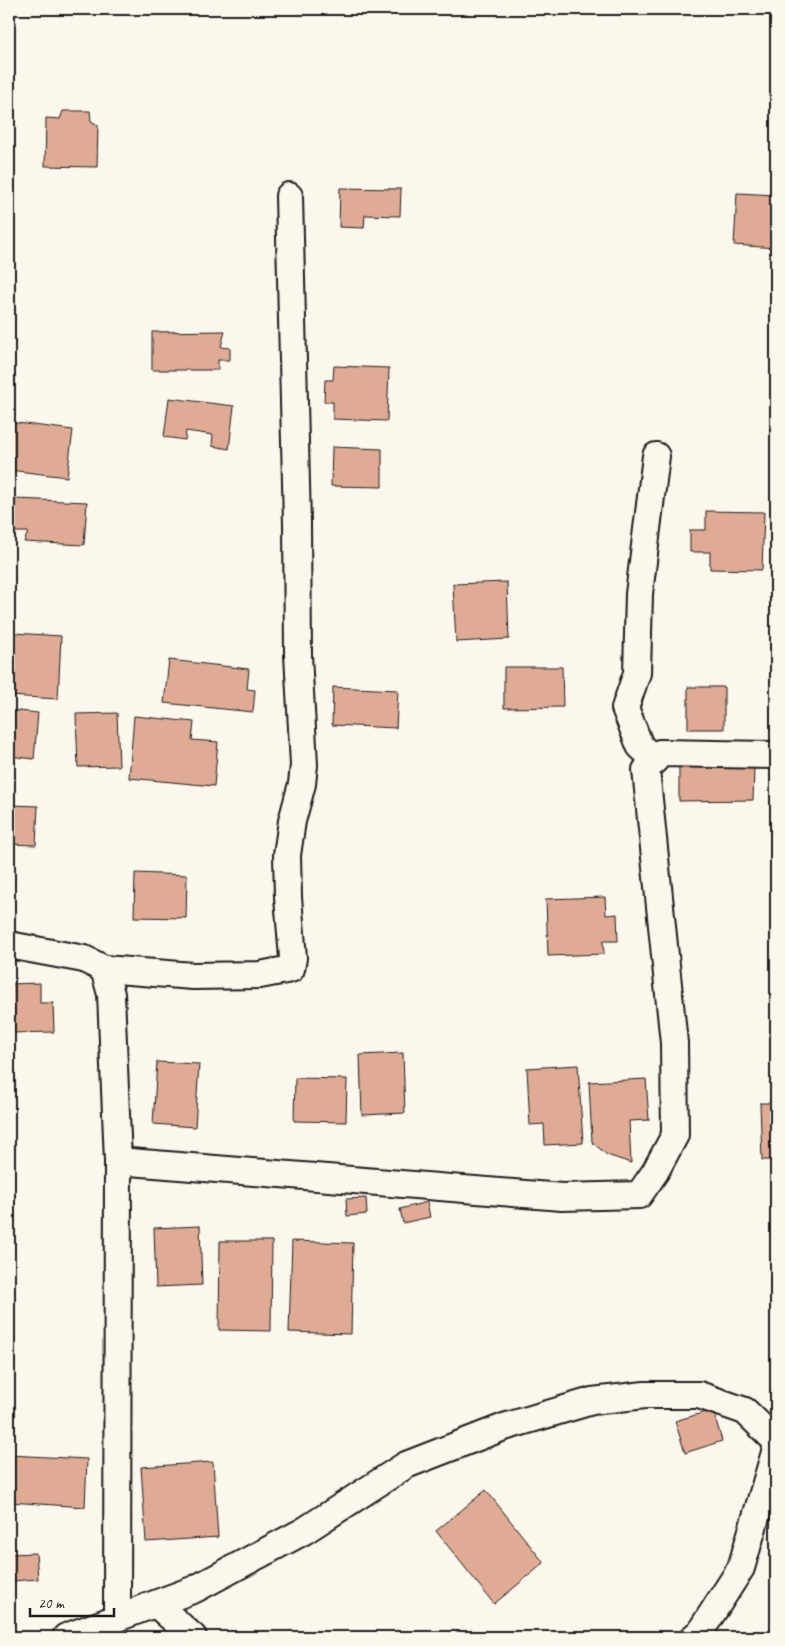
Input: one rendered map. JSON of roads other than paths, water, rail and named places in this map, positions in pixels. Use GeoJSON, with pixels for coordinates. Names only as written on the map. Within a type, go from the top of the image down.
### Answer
{"type":"FeatureCollection","features":[{"type":"Feature","properties":{"kind":"street"},"geometry":{"type":"LineString","coordinates":[[9,945],[84,958],[104,969],[193,976],[260,975],[291,969],[293,958],[288,907],[288,855],[292,821],[302,784],[304,765],[298,656],[297,524],[289,196]]}},
{"type":"Feature","properties":{"kind":"street"},"geometry":{"type":"LineString","coordinates":[[655,760],[640,746],[625,708],[637,673],[639,594],[656,456]]}},
{"type":"Feature","properties":{"kind":"street"},"geometry":{"type":"LineString","coordinates":[[118,1161],[562,1197],[640,1195],[675,1135],[674,1043],[646,770],[660,753],[776,755]]}},
{"type":"Feature","properties":{"kind":"street"},"geometry":{"type":"LineString","coordinates":[[104,969],[111,994],[118,1161],[117,1618]]}},
{"type":"Feature","properties":{"kind":"street"},"geometry":{"type":"LineString","coordinates":[[66,1637],[195,1589],[304,1531],[406,1465],[504,1426],[592,1402],[644,1395],[698,1395],[745,1411],[776,1441]]}},
{"type":"Feature","properties":{"kind":"street"},"geometry":{"type":"LineString","coordinates":[[694,1637],[700,1632],[740,1568],[776,1449]]}},
{"type":"Feature","properties":{"kind":"street"},"geometry":{"type":"LineString","coordinates":[[156,1604],[193,1637]]}}]}
